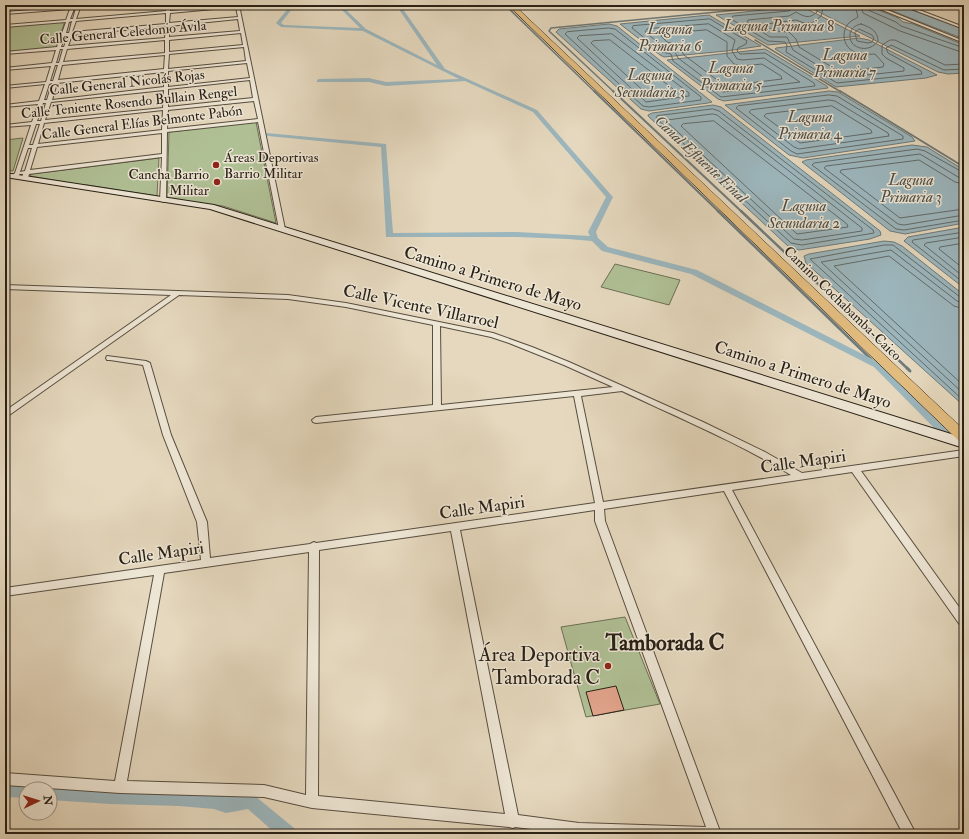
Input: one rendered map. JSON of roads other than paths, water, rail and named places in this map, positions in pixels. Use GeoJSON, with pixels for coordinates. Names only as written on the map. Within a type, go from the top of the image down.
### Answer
{"type":"FeatureCollection","features":[{"type":"Feature","properties":{"kind":"main road","name":"Camino Cochabamba-Caico"},"geometry":{"type":"LineString","coordinates":[[512,5],[964,438]]}},
{"type":"Feature","properties":{"kind":"main road","name":"Camino a Primero de Mayo"},"geometry":{"type":"LineString","coordinates":[[17,175],[211,207],[964,443]]}},
{"type":"Feature","properties":{"kind":"street"},"geometry":{"type":"LineString","coordinates":[[5,13],[72,6],[104,5]]}},
{"type":"Feature","properties":{"kind":"street"},"geometry":{"type":"LineString","coordinates":[[163,200],[168,5]]}},
{"type":"Feature","properties":{"kind":"street"},"geometry":{"type":"LineString","coordinates":[[5,26],[237,5],[282,229]]}},
{"type":"Feature","properties":{"kind":"street"},"geometry":{"type":"LineString","coordinates":[[872,5],[964,42]]}},
{"type":"Feature","properties":{"kind":"street"},"geometry":{"type":"LineString","coordinates":[[903,5],[964,28]]}},
{"type":"Feature","properties":{"kind":"street"},"geometry":{"type":"LineString","coordinates":[[17,175],[72,6]]}},
{"type":"Feature","properties":{"kind":"street"},"geometry":{"type":"LineString","coordinates":[[17,175],[34,146],[78,6]]}},
{"type":"Feature","properties":{"kind":"street"},"geometry":{"type":"LineString","coordinates":[[63,34],[240,18]]}},
{"type":"Feature","properties":{"kind":"street","name":"Calle General Celedonio Ávila"},"geometry":{"type":"LineString","coordinates":[[5,54],[242,32]]}},
{"type":"Feature","properties":{"kind":"street"},"geometry":{"type":"LineString","coordinates":[[5,69],[245,46]]}},
{"type":"Feature","properties":{"kind":"street"},"geometry":{"type":"LineString","coordinates":[[5,87],[248,62]]}},
{"type":"Feature","properties":{"kind":"street","name":"Calle General Nicolás Rojas"},"geometry":{"type":"LineString","coordinates":[[5,106],[252,80]]}},
{"type":"Feature","properties":{"kind":"street","name":"Calle Teniente Rosendo Bullain Rengel"},"geometry":{"type":"LineString","coordinates":[[5,126],[256,99]]}},
{"type":"Feature","properties":{"kind":"street","name":"Calle General Elías Belmonte Pabón"},"geometry":{"type":"LineString","coordinates":[[26,147],[260,120]]}},
{"type":"Feature","properties":{"kind":"street"},"geometry":{"type":"LineString","coordinates":[[17,175],[164,155]]}},
{"type":"Feature","properties":{"kind":"street","name":"Calle Vicente Villarroel"},"geometry":{"type":"LineString","coordinates":[[5,287],[288,297],[346,305],[493,335],[512,341],[713,429],[801,477]]}},
{"type":"Feature","properties":{"kind":"street"},"geometry":{"type":"LineString","coordinates":[[5,415],[178,293]]}},
{"type":"Feature","properties":{"kind":"street"},"geometry":{"type":"LineString","coordinates":[[436,323],[437,408]]}},
{"type":"Feature","properties":{"kind":"street"},"geometry":{"type":"LineString","coordinates":[[110,358],[146,363],[167,435],[202,522],[206,563]]}},
{"type":"Feature","properties":{"kind":"street"},"geometry":{"type":"LineString","coordinates":[[316,420],[623,389]]}},
{"type":"Feature","properties":{"kind":"street"},"geometry":{"type":"LineString","coordinates":[[5,779],[120,787],[264,791],[312,802],[547,824],[579,829],[715,834],[600,521],[600,506],[577,394]]}},
{"type":"Feature","properties":{"kind":"street","name":"Calle Mapiri"},"geometry":{"type":"LineString","coordinates":[[5,592],[314,546],[855,470],[964,453]]}},
{"type":"Feature","properties":{"kind":"street"},"geometry":{"type":"LineString","coordinates":[[855,470],[964,622]]}},
{"type":"Feature","properties":{"kind":"street"},"geometry":{"type":"LineString","coordinates":[[727,488],[910,834]]}},
{"type":"Feature","properties":{"kind":"street"},"geometry":{"type":"LineString","coordinates":[[456,527],[513,822]]}},
{"type":"Feature","properties":{"kind":"street"},"geometry":{"type":"LineString","coordinates":[[312,802],[314,546]]}},
{"type":"Feature","properties":{"kind":"street"},"geometry":{"type":"LineString","coordinates":[[120,787],[160,570]]}},
{"type":"Feature","properties":{"kind":"water"},"geometry":{"type":"Polygon","coordinates":[[[866,5],[898,18],[903,22],[913,24],[964,45],[964,73],[948,74],[938,72],[808,6],[866,5]]]}},
{"type":"Feature","properties":{"kind":"water"},"geometry":{"type":"Polygon","coordinates":[[[877,5],[899,5],[964,29],[964,39],[877,5]]]}},
{"type":"Feature","properties":{"kind":"water","name":"Laguna Primaria 8"},"geometry":{"type":"Polygon","coordinates":[[[801,6],[860,36],[768,45],[716,15],[801,6]]]}},
{"type":"Feature","properties":{"kind":"water","name":"Laguna Primaria 6"},"geometry":{"type":"Polygon","coordinates":[[[709,15],[761,46],[664,57],[620,24],[709,15]]]}},
{"type":"Feature","properties":{"kind":"water","name":"Laguna Secundaria 3"},"geometry":{"type":"Polygon","coordinates":[[[609,24],[617,26],[712,102],[649,111],[641,109],[556,32],[559,29],[609,24]]]}},
{"type":"Feature","properties":{"kind":"water","name":"Laguna Primaria 7"},"geometry":{"type":"Polygon","coordinates":[[[859,38],[869,40],[937,75],[926,78],[836,87],[775,49],[859,38]]]}},
{"type":"Feature","properties":{"kind":"water","name":"Laguna Primaria 5"},"geometry":{"type":"Polygon","coordinates":[[[765,49],[828,88],[724,101],[718,99],[667,60],[765,49]]]}},
{"type":"Feature","properties":{"kind":"water","name":"Laguna Primaria 4"},"geometry":{"type":"Polygon","coordinates":[[[829,91],[838,92],[912,137],[915,141],[803,158],[789,155],[725,105],[829,91]]]}},
{"type":"Feature","properties":{"kind":"water","name":"Laguna Secundaria 2"},"geometry":{"type":"Polygon","coordinates":[[[713,105],[721,107],[880,231],[881,235],[870,239],[799,250],[789,247],[648,116],[652,113],[713,105]]]}},
{"type":"Feature","properties":{"kind":"water","name":"Laguna Primaria 3"},"geometry":{"type":"Polygon","coordinates":[[[912,145],[927,147],[964,170],[964,223],[905,234],[890,231],[802,162],[806,160],[912,145]]]}},
{"type":"Feature","properties":{"kind":"water"},"geometry":{"type":"Polygon","coordinates":[[[964,227],[964,288],[904,241],[908,237],[964,227]]]}},
{"type":"Feature","properties":{"kind":"water"},"geometry":{"type":"Polygon","coordinates":[[[884,241],[894,242],[902,246],[964,295],[964,406],[806,263],[804,256],[884,241]]]}},
{"type":"Feature","properties":{"kind":"waterway"},"geometry":{"type":"LineString","coordinates":[[293,5],[278,23],[283,26],[364,30]]}},
{"type":"Feature","properties":{"kind":"waterway"},"geometry":{"type":"LineString","coordinates":[[339,5],[364,30]]}},
{"type":"Feature","properties":{"kind":"waterway"},"geometry":{"type":"LineString","coordinates":[[398,5],[443,69]]}},
{"type":"Feature","properties":{"kind":"waterway"},"geometry":{"type":"LineString","coordinates":[[505,5],[595,92]]}},
{"type":"Feature","properties":{"kind":"waterway","name":"Canal Efluente Final"},"geometry":{"type":"LineString","coordinates":[[614,92],[549,31],[551,28],[791,5]]}},
{"type":"Feature","properties":{"kind":"waterway"},"geometry":{"type":"LineString","coordinates":[[364,30],[444,70],[535,111],[610,197],[592,232],[594,239]]}},
{"type":"Feature","properties":{"kind":"waterway"},"geometry":{"type":"LineString","coordinates":[[755,40],[841,92]]}},
{"type":"Feature","properties":{"kind":"waterway"},"geometry":{"type":"LineString","coordinates":[[319,81],[369,80],[386,84],[463,80]]}},
{"type":"Feature","properties":{"kind":"waterway"},"geometry":{"type":"LineString","coordinates":[[594,91],[719,212]]}},
{"type":"Feature","properties":{"kind":"waterway","name":"Canal Efluente Final"},"geometry":{"type":"LineString","coordinates":[[613,91],[742,212]]}},
{"type":"Feature","properties":{"kind":"waterway"},"geometry":{"type":"LineString","coordinates":[[840,91],[964,167]]}},
{"type":"Feature","properties":{"kind":"waterway"},"geometry":{"type":"LineString","coordinates":[[268,134],[384,145],[389,235],[543,235],[594,239]]}},
{"type":"Feature","properties":{"kind":"waterway"},"geometry":{"type":"LineString","coordinates":[[718,211],[877,365]]}},
{"type":"Feature","properties":{"kind":"waterway","name":"Canal Efluente Final"},"geometry":{"type":"LineString","coordinates":[[741,211],[908,369]]}},
{"type":"Feature","properties":{"kind":"waterway"},"geometry":{"type":"LineString","coordinates":[[594,239],[605,249],[694,272],[877,365],[945,432]]}},
{"type":"Feature","properties":{"kind":"waterway"},"geometry":{"type":"LineString","coordinates":[[5,789],[18,790]]}},
{"type":"Feature","properties":{"kind":"waterway"},"geometry":{"type":"LineString","coordinates":[[58,793],[179,798],[214,801],[226,805],[250,801],[288,834]]}},
{"type":"Feature","properties":{"kind":"place","name":"Áreas Deportivas Barrio Militar"},"geometry":{"type":"Point","coordinates":[216,165]}},
{"type":"Feature","properties":{"kind":"place","name":"Cancha Barrio Militar"},"geometry":{"type":"Point","coordinates":[217,182]}},
{"type":"Feature","properties":{"kind":"place","name":"Área Deportiva Tamborada C"},"geometry":{"type":"Point","coordinates":[608,666]}},
{"type":"Feature","properties":{"kind":"district","name":"Tamborada C"},"geometry":{"type":"Point","coordinates":[665,642]}}]}
